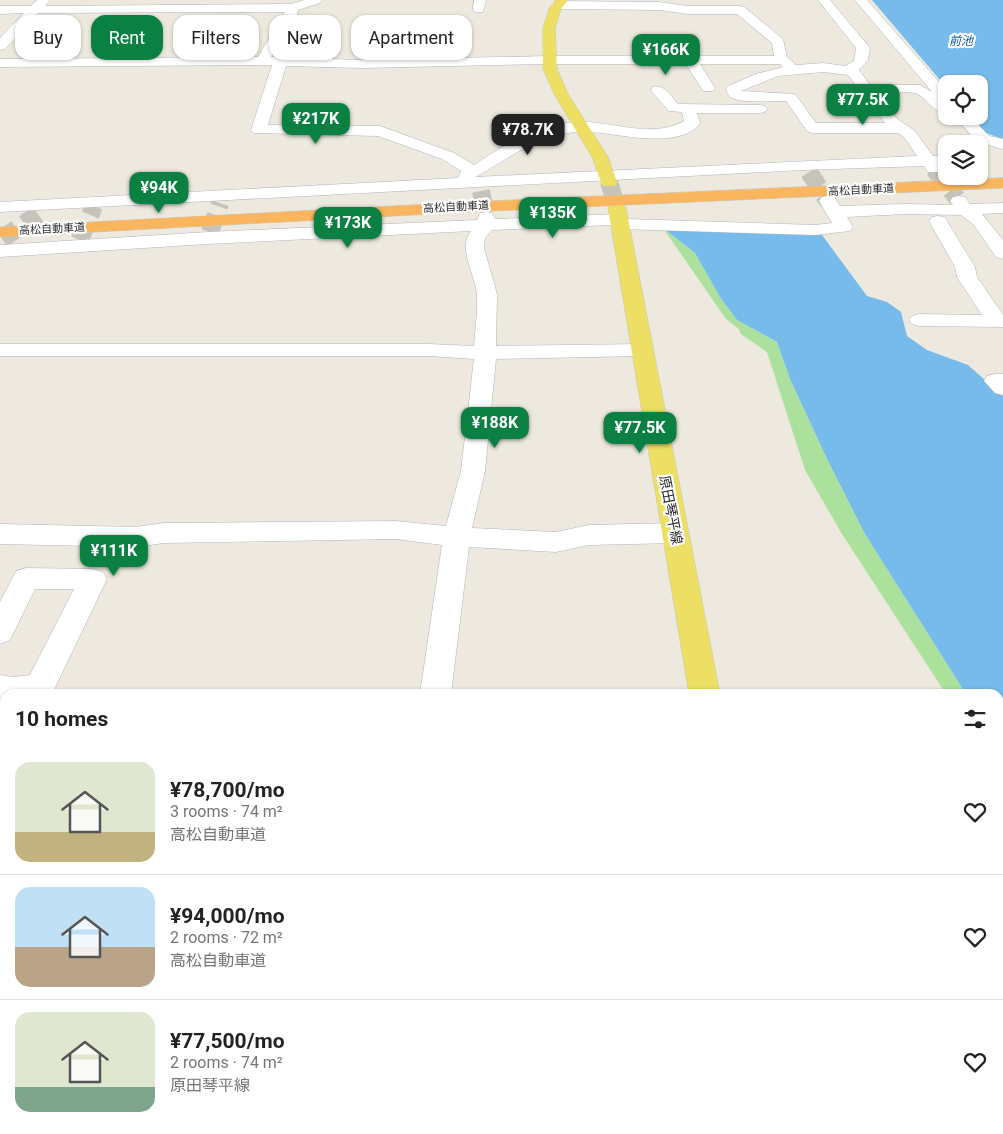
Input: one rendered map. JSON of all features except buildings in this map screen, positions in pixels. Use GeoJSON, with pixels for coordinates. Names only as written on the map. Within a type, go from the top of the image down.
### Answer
{"type":"FeatureCollection","features":[{"type":"Feature","properties":{"kind":"highway","name":"高松自動車道"},"geometry":{"type":"LineString","coordinates":[[0,220],[463,197],[938,166]]}},
{"type":"Feature","properties":{"kind":"highway"},"geometry":{"type":"LineString","coordinates":[[988,175],[1003,174]]}},
{"type":"Feature","properties":{"kind":"highway","name":"高松自動車道"},"geometry":{"type":"LineString","coordinates":[[1,241],[469,207],[1003,183]]}},
{"type":"Feature","properties":{"kind":"main road"},"geometry":{"type":"LineString","coordinates":[[558,2],[549,28],[549,61],[554,82],[600,156],[608,178]]}},
{"type":"Feature","properties":{"kind":"main road","name":"原田琴平線"},"geometry":{"type":"LineString","coordinates":[[618,217],[704,689]]}},
{"type":"Feature","properties":{"kind":"street"},"geometry":{"type":"LineString","coordinates":[[0,46],[44,0]]}},
{"type":"Feature","properties":{"kind":"street"},"geometry":{"type":"LineString","coordinates":[[0,10],[161,4],[292,8],[316,0]]}},
{"type":"Feature","properties":{"kind":"street"},"geometry":{"type":"LineString","coordinates":[[824,0],[863,48],[860,64],[855,69],[820,68],[753,80],[733,89],[736,94],[741,96],[790,97],[812,128],[902,128]]}},
{"type":"Feature","properties":{"kind":"street"},"geometry":{"type":"LineString","coordinates":[[861,0],[938,90]]}},
{"type":"Feature","properties":{"kind":"street"},"geometry":{"type":"LineString","coordinates":[[558,2],[659,6],[682,10],[740,10],[778,42],[782,60],[795,71]]}},
{"type":"Feature","properties":{"kind":"street"},"geometry":{"type":"LineString","coordinates":[[262,61],[291,15],[292,8]]}},
{"type":"Feature","properties":{"kind":"street"},"geometry":{"type":"LineString","coordinates":[[0,63],[262,61],[362,64],[782,60]]}},
{"type":"Feature","properties":{"kind":"street"},"geometry":{"type":"LineString","coordinates":[[222,78],[231,61]]}},
{"type":"Feature","properties":{"kind":"street"},"geometry":{"type":"LineString","coordinates":[[691,61],[708,88]]}},
{"type":"Feature","properties":{"kind":"street"},"geometry":{"type":"LineString","coordinates":[[280,62],[259,130],[326,125],[380,131],[448,156],[474,182]]}},
{"type":"Feature","properties":{"kind":"street"},"geometry":{"type":"LineString","coordinates":[[846,70],[853,72],[891,121],[910,134],[917,144],[938,165]]}},
{"type":"Feature","properties":{"kind":"street"},"geometry":{"type":"LineString","coordinates":[[868,90],[920,89],[938,104]]}},
{"type":"Feature","properties":{"kind":"street"},"geometry":{"type":"LineString","coordinates":[[658,90],[674,108],[689,108],[725,114],[766,114],[799,109]]}},
{"type":"Feature","properties":{"kind":"street"},"geometry":{"type":"LineString","coordinates":[[474,182],[526,140],[565,129],[582,127],[651,134],[676,131],[692,123],[689,108]]}},
{"type":"Feature","properties":{"kind":"street"},"geometry":{"type":"LineString","coordinates":[[970,125],[1000,153]]}},
{"type":"Feature","properties":{"kind":"street"},"geometry":{"type":"LineString","coordinates":[[0,207],[41,209],[95,203],[221,199],[474,182],[608,178],[806,168],[864,151],[917,144]]}},
{"type":"Feature","properties":{"kind":"street"},"geometry":{"type":"LineString","coordinates":[[864,151],[938,166]]}},
{"type":"Feature","properties":{"kind":"street"},"geometry":{"type":"LineString","coordinates":[[1,241],[79,243],[487,221],[618,217],[814,230],[835,213],[905,209],[967,210],[1003,208]]}},
{"type":"Feature","properties":{"kind":"street"},"geometry":{"type":"LineString","coordinates":[[967,210],[1003,253]]}},
{"type":"Feature","properties":{"kind":"street"},"geometry":{"type":"LineString","coordinates":[[835,213],[903,221],[938,221],[967,210],[1003,221]]}},
{"type":"Feature","properties":{"kind":"street"},"geometry":{"type":"LineString","coordinates":[[436,689],[457,537],[473,471],[485,353],[487,294],[476,258],[475,248],[476,237],[487,221]]}},
{"type":"Feature","properties":{"kind":"street"},"geometry":{"type":"LineString","coordinates":[[938,221],[965,267],[967,277],[999,320]]}},
{"type":"Feature","properties":{"kind":"street"},"geometry":{"type":"LineString","coordinates":[[919,320],[999,320]]}},
{"type":"Feature","properties":{"kind":"street"},"geometry":{"type":"LineString","coordinates":[[0,350],[429,350],[485,353],[643,350]]}},
{"type":"Feature","properties":{"kind":"street"},"geometry":{"type":"LineString","coordinates":[[1003,381],[995,381],[1003,388]]}},
{"type":"Feature","properties":{"kind":"street"},"geometry":{"type":"LineString","coordinates":[[0,534],[136,537],[164,533],[396,530],[457,537],[556,542],[590,535],[676,533]]}},
{"type":"Feature","properties":{"kind":"street"},"geometry":{"type":"LineString","coordinates":[[0,632],[26,578],[92,579],[40,687],[34,689]]}},
{"type":"Feature","properties":{"kind":"green space"},"geometry":{"type":"Polygon","coordinates":[[[663,228],[695,253],[720,297],[737,320],[777,342],[790,379],[827,459],[865,534],[963,689],[943,689],[842,534],[805,470],[767,352],[741,334],[739,329],[726,319],[663,228]]]}},
{"type":"Feature","properties":{"kind":"water","name":"前池"},"geometry":{"type":"Polygon","coordinates":[[[872,0],[1003,0],[1003,139],[986,133],[979,125],[988,125],[988,75],[938,75],[938,78],[872,0]]]}},
{"type":"Feature","properties":{"kind":"water"},"geometry":{"type":"Polygon","coordinates":[[[663,228],[822,235],[867,296],[887,302],[901,312],[907,336],[927,350],[968,365],[1003,396],[1003,689],[963,689],[865,534],[827,459],[790,379],[777,342],[737,320],[720,297],[695,253],[663,228]]]}},
{"type":"Feature","properties":{"kind":"tunnel"},"geometry":{"type":"LineString","coordinates":[[934,169],[957,198]]}},
{"type":"Feature","properties":{"kind":"tunnel"},"geometry":{"type":"LineString","coordinates":[[809,172],[828,201]]}},
{"type":"Feature","properties":{"kind":"tunnel"},"geometry":{"type":"LineString","coordinates":[[609,182],[617,208]]}},
{"type":"Feature","properties":{"kind":"tunnel"},"geometry":{"type":"LineString","coordinates":[[481,191],[486,217]]}},
{"type":"Feature","properties":{"kind":"tunnel"},"geometry":{"type":"LineString","coordinates":[[210,232],[220,203]]}},
{"type":"Feature","properties":{"kind":"tunnel"},"geometry":{"type":"LineString","coordinates":[[80,240],[94,206]]}},
{"type":"Feature","properties":{"kind":"tunnel"},"geometry":{"type":"LineString","coordinates":[[2,239],[38,214]]}}]}
